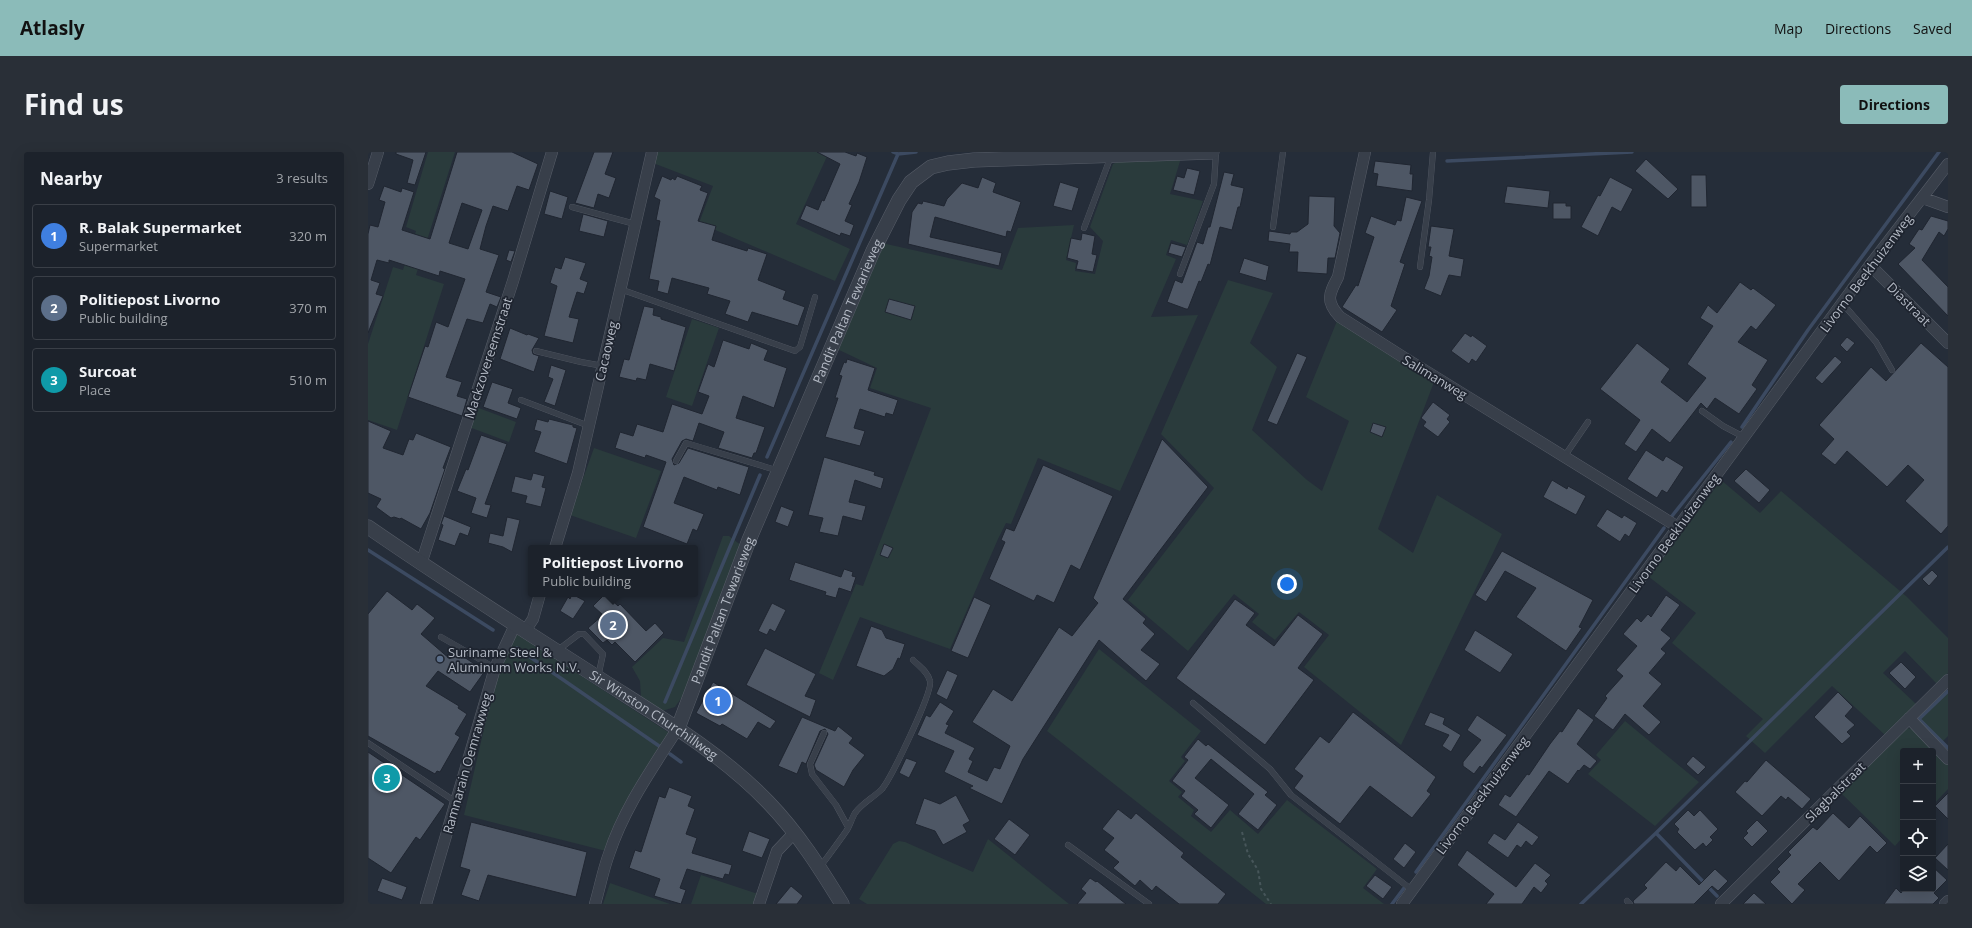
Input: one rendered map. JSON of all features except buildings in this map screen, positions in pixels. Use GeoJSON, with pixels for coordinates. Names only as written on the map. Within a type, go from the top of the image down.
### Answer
{"type":"FeatureCollection","features":[{"type":"Feature","properties":{"kind":"street"},"geometry":{"type":"LineString","coordinates":[[368,184],[378,152]]}},
{"type":"Feature","properties":{"kind":"street","name":"Mackzovereemstraat"},"geometry":{"type":"LineString","coordinates":[[421,564],[513,281],[552,152]]}},
{"type":"Feature","properties":{"kind":"street","name":"Cacaoweg"},"geometry":{"type":"LineString","coordinates":[[556,545],[578,473],[652,152]]}},
{"type":"Feature","properties":{"kind":"street","name":"Pandit Paltan Tewarieweg"},"geometry":{"type":"LineString","coordinates":[[678,728],[749,540],[873,251],[899,200],[911,182],[932,167],[974,156],[1212,152]]}},
{"type":"Feature","properties":{"kind":"street","name":"Salimanweg"},"geometry":{"type":"LineString","coordinates":[[1365,152],[1338,276],[1329,293],[1329,300],[1334,311],[1340,317],[1403,358],[1678,527]]}},
{"type":"Feature","properties":{"kind":"street","name":"Livorno Beekhuizenweg"},"geometry":{"type":"LineString","coordinates":[[1402,904],[1843,304],[1870,265],[1948,164]]}},
{"type":"Feature","properties":{"kind":"street"},"geometry":{"type":"LineString","coordinates":[[1923,198],[1948,207]]}},
{"type":"Feature","properties":{"kind":"street","name":"Diastraat"},"geometry":{"type":"LineString","coordinates":[[1870,265],[1948,343]]}},
{"type":"Feature","properties":{"kind":"street","name":"Sir Winston Churchillweg"},"geometry":{"type":"LineString","coordinates":[[368,527],[421,564],[678,728],[739,776],[768,801],[795,832],[820,867],[842,904]]}},
{"type":"Feature","properties":{"kind":"street"},"geometry":{"type":"LineString","coordinates":[[520,628],[532,619],[539,597]]}},
{"type":"Feature","properties":{"kind":"street","name":"Ramnarain Oemrawweg"},"geometry":{"type":"LineString","coordinates":[[426,904],[495,668],[520,628]]}},
{"type":"Feature","properties":{"kind":"street","name":"Slagbalstraat"},"geometry":{"type":"LineString","coordinates":[[1721,904],[1948,680]]}},
{"type":"Feature","properties":{"kind":"street"},"geometry":{"type":"LineString","coordinates":[[1909,718],[1948,759]]}},
{"type":"Feature","properties":{"kind":"street"},"geometry":{"type":"LineString","coordinates":[[595,904],[608,854],[621,824],[637,792],[678,728]]}},
{"type":"Feature","properties":{"kind":"street"},"geometry":{"type":"LineString","coordinates":[[759,904],[777,851],[795,832]]}},
{"type":"Feature","properties":{"kind":"street"},"geometry":{"type":"LineString","coordinates":[[1945,904],[1948,901]]}},
{"type":"Feature","properties":{"kind":"lane"},"geometry":{"type":"LineString","coordinates":[[1180,274],[1214,184],[1216,152]]}},
{"type":"Feature","properties":{"kind":"lane"},"geometry":{"type":"LineString","coordinates":[[1273,227],[1283,152]]}},
{"type":"Feature","properties":{"kind":"lane"},"geometry":{"type":"LineString","coordinates":[[1420,267],[1429,200],[1433,152]]}},
{"type":"Feature","properties":{"kind":"lane"},"geometry":{"type":"LineString","coordinates":[[1084,228],[1111,154]]}},
{"type":"Feature","properties":{"kind":"lane"},"geometry":{"type":"LineString","coordinates":[[572,207],[635,224]]}},
{"type":"Feature","properties":{"kind":"lane"},"geometry":{"type":"LineString","coordinates":[[620,289],[795,351],[800,347],[815,297]]}},
{"type":"Feature","properties":{"kind":"lane"},"geometry":{"type":"LineString","coordinates":[[1843,304],[1876,342],[1892,370]]}},
{"type":"Feature","properties":{"kind":"lane"},"geometry":{"type":"LineString","coordinates":[[536,350],[581,362],[603,366]]}},
{"type":"Feature","properties":{"kind":"lane"},"geometry":{"type":"LineString","coordinates":[[520,400],[589,426]]}},
{"type":"Feature","properties":{"kind":"lane"},"geometry":{"type":"LineString","coordinates":[[1702,411],[1723,426],[1744,437]]}},
{"type":"Feature","properties":{"kind":"lane"},"geometry":{"type":"LineString","coordinates":[[1564,457],[1588,422]]}},
{"type":"Feature","properties":{"kind":"lane"},"geometry":{"type":"LineString","coordinates":[[676,461],[686,443],[779,472]]}},
{"type":"Feature","properties":{"kind":"lane"},"geometry":{"type":"LineString","coordinates":[[557,651],[579,634],[584,634],[603,654],[598,677]]}},
{"type":"Feature","properties":{"kind":"lane"},"geometry":{"type":"LineString","coordinates":[[441,637],[495,668]]}},
{"type":"Feature","properties":{"kind":"lane"},"geometry":{"type":"LineString","coordinates":[[820,867],[848,828],[855,814],[866,801],[882,788],[893,771],[929,691],[930,681],[925,671],[913,660]]}},
{"type":"Feature","properties":{"kind":"lane"},"geometry":{"type":"LineString","coordinates":[[1193,703],[1270,769],[1291,795],[1412,890]]}},
{"type":"Feature","properties":{"kind":"lane"},"geometry":{"type":"LineString","coordinates":[[824,732],[810,764],[812,774],[836,805],[848,828]]}},
{"type":"Feature","properties":{"kind":"lane"},"geometry":{"type":"LineString","coordinates":[[368,742],[456,802]]}},
{"type":"Feature","properties":{"kind":"lane"},"geometry":{"type":"LineString","coordinates":[[1068,845],[1149,904]]}},
{"type":"Feature","properties":{"kind":"path"},"geometry":{"type":"LineString","coordinates":[[1242,832],[1248,854],[1258,870],[1261,889],[1270,904]]}},
{"type":"Feature","properties":{"kind":"shaded area"},"geometry":{"type":"Polygon","coordinates":[[[428,152],[455,152],[416,275],[444,284],[397,430],[368,420],[368,344],[393,267],[403,270],[416,231],[406,227],[428,152]]]}},
{"type":"Feature","properties":{"kind":"shaded area"},"geometry":{"type":"Polygon","coordinates":[[[656,152],[829,152],[796,224],[850,249],[835,281],[699,223],[713,186],[653,163],[656,152]]]}},
{"type":"Feature","properties":{"kind":"shaded area"},"geometry":{"type":"Polygon","coordinates":[[[1181,158],[1170,194],[1203,201],[1187,245],[1171,240],[1166,255],[1176,259],[1151,317],[1198,315],[1120,491],[1038,458],[1011,524],[1006,523],[998,539],[950,649],[860,617],[833,680],[819,673],[856,584],[863,586],[931,408],[870,388],[877,368],[837,349],[882,243],[1002,270],[1018,228],[1074,225],[1066,260],[1076,263],[1075,271],[1095,274],[1103,241],[1090,227],[1113,164],[1117,162],[1181,158]]]}},
{"type":"Feature","properties":{"kind":"shaded area"},"geometry":{"type":"Polygon","coordinates":[[[1228,280],[1273,293],[1250,343],[1277,367],[1252,430],[1307,480],[1322,491],[1349,421],[1306,397],[1337,321],[1434,382],[1378,529],[1413,553],[1437,495],[1502,534],[1401,745],[1304,667],[1329,635],[1299,612],[1275,640],[1252,622],[1259,614],[1234,594],[1188,651],[1128,600],[1214,488],[1161,434],[1228,280]]]}},
{"type":"Feature","properties":{"kind":"shaded area"},"geometry":{"type":"Polygon","coordinates":[[[692,319],[719,328],[692,406],[666,397],[692,319]]]}},
{"type":"Feature","properties":{"kind":"shaded area"},"geometry":{"type":"Polygon","coordinates":[[[476,407],[516,422],[509,442],[469,427],[476,407]]]}},
{"type":"Feature","properties":{"kind":"shaded area"},"geometry":{"type":"Polygon","coordinates":[[[594,448],[661,471],[636,538],[570,515],[594,448]]]}},
{"type":"Feature","properties":{"kind":"shaded area"},"geometry":{"type":"Polygon","coordinates":[[[1721,480],[1760,513],[1781,491],[1906,596],[1948,638],[1948,673],[1937,684],[1905,651],[1883,673],[1916,704],[1885,735],[1832,686],[1765,753],[1746,736],[1763,719],[1672,643],[1696,613],[1649,577],[1721,480]]]}},
{"type":"Feature","properties":{"kind":"shaded area"},"geometry":{"type":"Polygon","coordinates":[[[723,536],[729,536],[742,546],[682,697],[675,707],[662,711],[641,697],[640,681],[632,667],[663,638],[684,642],[723,536]]]}},
{"type":"Feature","properties":{"kind":"shaded area"},"geometry":{"type":"Polygon","coordinates":[[[515,633],[671,734],[606,851],[464,815],[500,660],[515,633]]]}},
{"type":"Feature","properties":{"kind":"shaded area"},"geometry":{"type":"Polygon","coordinates":[[[1099,649],[1201,731],[1181,757],[1185,761],[1169,781],[1182,792],[1178,797],[1194,810],[1191,816],[1211,832],[1230,810],[1258,834],[1287,800],[1377,869],[1363,888],[1384,904],[1266,904],[1047,731],[1099,649]]]}},
{"type":"Feature","properties":{"kind":"shaded area"},"geometry":{"type":"Polygon","coordinates":[[[1944,689],[1948,693],[1948,736],[1939,745],[1917,724],[1917,716],[1944,689]]]}},
{"type":"Feature","properties":{"kind":"shaded area"},"geometry":{"type":"Polygon","coordinates":[[[1625,721],[1699,782],[1655,826],[1588,774],[1601,760],[1596,755],[1625,721]]]}},
{"type":"Feature","properties":{"kind":"shaded area"},"geometry":{"type":"Polygon","coordinates":[[[1906,728],[1913,729],[1932,748],[1900,748],[1900,840],[1895,846],[1840,792],[1906,728]]]}},
{"type":"Feature","properties":{"kind":"shaded area"},"geometry":{"type":"Polygon","coordinates":[[[1936,752],[1948,764],[1948,789],[1936,802],[1936,752]]]}},
{"type":"Feature","properties":{"kind":"shaded area"},"geometry":{"type":"Polygon","coordinates":[[[988,839],[1069,904],[867,904],[859,899],[893,844],[899,841],[905,842],[973,872],[988,839]]]}},
{"type":"Feature","properties":{"kind":"shaded area"},"geometry":{"type":"Polygon","coordinates":[[[701,875],[758,894],[754,904],[691,904],[701,875]]]}},
{"type":"Feature","properties":{"kind":"shaded area"},"geometry":{"type":"Polygon","coordinates":[[[610,883],[670,904],[603,904],[610,883]]]}},
{"type":"Feature","properties":{"kind":"waterway"},"geometry":{"type":"LineString","coordinates":[[767,457],[898,154],[893,152]]}},
{"type":"Feature","properties":{"kind":"waterway"},"geometry":{"type":"LineString","coordinates":[[898,154],[916,152]]}},
{"type":"Feature","properties":{"kind":"waterway"},"geometry":{"type":"LineString","coordinates":[[1447,161],[1632,152]]}},
{"type":"Feature","properties":{"kind":"waterway"},"geometry":{"type":"LineString","coordinates":[[1742,427],[1808,330],[1939,152]]}},
{"type":"Feature","properties":{"kind":"waterway"},"geometry":{"type":"LineString","coordinates":[[1672,516],[1731,442]]}},
{"type":"Feature","properties":{"kind":"waterway"},"geometry":{"type":"LineString","coordinates":[[665,702],[760,475]]}},
{"type":"Feature","properties":{"kind":"waterway"},"geometry":{"type":"LineString","coordinates":[[1416,872],[1664,528]]}},
{"type":"Feature","properties":{"kind":"waterway"},"geometry":{"type":"LineString","coordinates":[[1656,833],[1948,547]]}},
{"type":"Feature","properties":{"kind":"waterway"},"geometry":{"type":"LineString","coordinates":[[368,550],[493,630]]}},
{"type":"Feature","properties":{"kind":"waterway"},"geometry":{"type":"LineString","coordinates":[[517,648],[662,748]]}},
{"type":"Feature","properties":{"kind":"waterway"},"geometry":{"type":"LineString","coordinates":[[1948,691],[1919,719],[1948,748]]}},
{"type":"Feature","properties":{"kind":"waterway"},"geometry":{"type":"LineString","coordinates":[[670,754],[681,762]]}},
{"type":"Feature","properties":{"kind":"waterway"},"geometry":{"type":"LineString","coordinates":[[1581,904],[1656,833],[1717,896]]}},
{"type":"Feature","properties":{"kind":"waterway"},"geometry":{"type":"LineString","coordinates":[[1392,904],[1404,888]]}},
{"type":"Feature","properties":{"kind":"place","name":"Politiepost Livorno"},"geometry":{"type":"Point","coordinates":[613,625]}},
{"type":"Feature","properties":{"kind":"place","name":"Suriname Steel & Aluminum Works N.V."},"geometry":{"type":"Point","coordinates":[440,659]}},
{"type":"Feature","properties":{"kind":"place","name":"R. Balak Supermarket"},"geometry":{"type":"Point","coordinates":[718,701]}},
{"type":"Feature","properties":{"kind":"place","name":"Surcoat"},"geometry":{"type":"Point","coordinates":[387,778]}}]}
